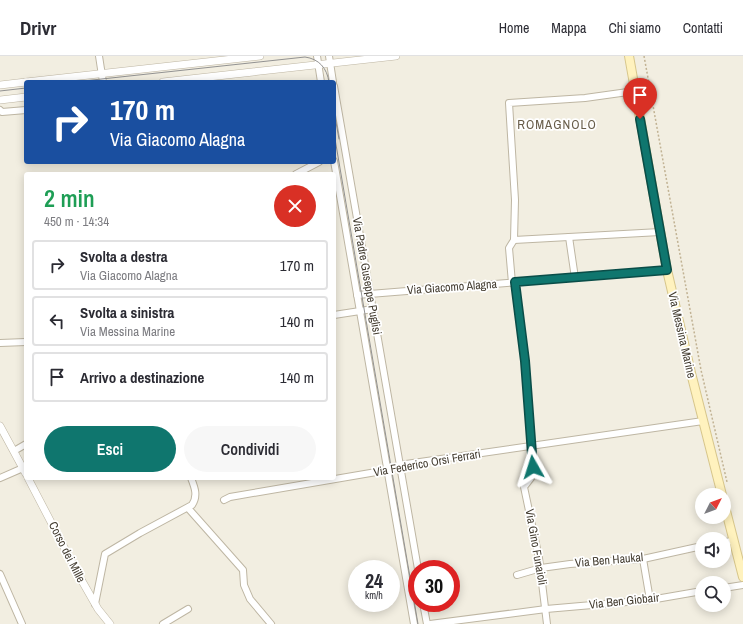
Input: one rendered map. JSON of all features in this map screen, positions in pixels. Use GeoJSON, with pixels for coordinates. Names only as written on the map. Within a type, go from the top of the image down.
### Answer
{"type":"FeatureCollection","features":[{"type":"Feature","properties":{"kind":"main road","name":"Via Messina Marine"},"geometry":{"type":"LineString","coordinates":[[629,56],[667,270],[720,488]]}},
{"type":"Feature","properties":{"kind":"main road"},"geometry":{"type":"LineString","coordinates":[[729,524],[743,577]]}},
{"type":"Feature","properties":{"kind":"street"},"geometry":{"type":"LineString","coordinates":[[99,56],[102,80]]}},
{"type":"Feature","properties":{"kind":"street"},"geometry":{"type":"LineString","coordinates":[[45,80],[260,56]]}},
{"type":"Feature","properties":{"kind":"street"},"geometry":{"type":"LineString","coordinates":[[317,56],[321,80]]}},
{"type":"Feature","properties":{"kind":"street"},"geometry":{"type":"LineString","coordinates":[[329,56],[333,80]]}},
{"type":"Feature","properties":{"kind":"street"},"geometry":{"type":"LineString","coordinates":[[182,80],[318,66],[396,56]]}},
{"type":"Feature","properties":{"kind":"street"},"geometry":{"type":"LineString","coordinates":[[0,85],[24,82]]}},
{"type":"Feature","properties":{"kind":"street","name":"Via Gino Funaioli"},"geometry":{"type":"LineString","coordinates":[[547,624],[541,568],[524,487],[531,478],[533,467],[525,361],[509,248],[514,240],[515,200],[509,103],[585,98],[635,91]]}},
{"type":"Feature","properties":{"kind":"street"},"geometry":{"type":"LineString","coordinates":[[0,100],[24,97]]}},
{"type":"Feature","properties":{"kind":"street","name":"Via Padre Guseppe Puglisi"},"geometry":{"type":"LineString","coordinates":[[336,98],[416,560]]}},
{"type":"Feature","properties":{"kind":"street"},"geometry":{"type":"LineString","coordinates":[[0,110],[2,112],[24,110]]}},
{"type":"Feature","properties":{"kind":"street"},"geometry":{"type":"LineString","coordinates":[[300,172],[315,164]]}},
{"type":"Feature","properties":{"kind":"street","name":"Via Padre Guseppe Puglisi"},"geometry":{"type":"LineString","coordinates":[[336,173],[414,624]]}},
{"type":"Feature","properties":{"kind":"street"},"geometry":{"type":"LineString","coordinates":[[514,240],[660,232]]}},
{"type":"Feature","properties":{"kind":"street"},"geometry":{"type":"LineString","coordinates":[[569,237],[575,278]]}},
{"type":"Feature","properties":{"kind":"street","name":"Via Giacomo Alagna"},"geometry":{"type":"LineString","coordinates":[[357,295],[667,270]]}},
{"type":"Feature","properties":{"kind":"street"},"geometry":{"type":"LineString","coordinates":[[336,316],[373,309]]}},
{"type":"Feature","properties":{"kind":"street"},"geometry":{"type":"LineString","coordinates":[[0,343],[24,342]]}},
{"type":"Feature","properties":{"kind":"street","name":"Via Federico Orsi Ferrari"},"geometry":{"type":"LineString","coordinates":[[336,479],[388,470],[399,465],[703,421]]}},
{"type":"Feature","properties":{"kind":"street"},"geometry":{"type":"LineString","coordinates":[[0,426],[24,469]]}},
{"type":"Feature","properties":{"kind":"street"},"geometry":{"type":"LineString","coordinates":[[14,451],[24,445]]}},
{"type":"Feature","properties":{"kind":"street"},"geometry":{"type":"LineString","coordinates":[[0,478],[24,471]]}},
{"type":"Feature","properties":{"kind":"street","name":"Corso dei Mille"},"geometry":{"type":"LineString","coordinates":[[29,480],[95,604],[110,624]]}},
{"type":"Feature","properties":{"kind":"street"},"geometry":{"type":"LineString","coordinates":[[95,604],[105,554],[140,533],[188,508],[195,501],[196,496],[196,491],[192,480]]}},
{"type":"Feature","properties":{"kind":"street","name":"Via Federico Orsi Ferrari"},"geometry":{"type":"LineString","coordinates":[[224,500],[230,497],[329,480]]}},
{"type":"Feature","properties":{"kind":"street"},"geometry":{"type":"LineString","coordinates":[[188,508],[243,570],[244,585],[250,599],[271,624]]}},
{"type":"Feature","properties":{"kind":"street","name":"Via Ben Haukal"},"geometry":{"type":"LineString","coordinates":[[517,575],[541,568],[570,564],[643,559],[695,548]]}},
{"type":"Feature","properties":{"kind":"street"},"geometry":{"type":"LineString","coordinates":[[643,559],[650,600]]}},
{"type":"Feature","properties":{"kind":"street"},"geometry":{"type":"LineString","coordinates":[[0,574],[22,624]]}},
{"type":"Feature","properties":{"kind":"street"},"geometry":{"type":"LineString","coordinates":[[731,587],[743,585]]}},
{"type":"Feature","properties":{"kind":"street","name":"Via Ben Giobair"},"geometry":{"type":"LineString","coordinates":[[428,624],[546,609],[650,600],[695,592]]}},
{"type":"Feature","properties":{"kind":"street"},"geometry":{"type":"LineString","coordinates":[[163,624],[188,609]]}},
{"type":"Feature","properties":{"kind":"street"},"geometry":{"type":"LineString","coordinates":[[425,612],[428,624]]}},
{"type":"Feature","properties":{"kind":"path"},"geometry":{"type":"LineString","coordinates":[[644,56],[700,362],[729,488]]}},
{"type":"Feature","properties":{"kind":"tram line"},"geometry":{"type":"LineString","coordinates":[[92,80],[305,57],[310,58],[322,65],[329,80]]}},
{"type":"Feature","properties":{"kind":"tram line"},"geometry":{"type":"LineString","coordinates":[[0,91],[24,88]]}},
{"type":"Feature","properties":{"kind":"tram line"},"geometry":{"type":"LineString","coordinates":[[336,122],[339,139]]}},
{"type":"Feature","properties":{"kind":"tram line"},"geometry":{"type":"LineString","coordinates":[[336,145],[418,624]]}},
{"type":"Feature","properties":{"kind":"district","name":"ROMAGNOLO"},"geometry":{"type":"Point","coordinates":[557,124]}},
{"type":"Feature","properties":{"kind":"route"},"geometry":{"type":"LineString","coordinates":[[533,467],[525,361],[515,282],[667,270],[640,119]]}}]}
